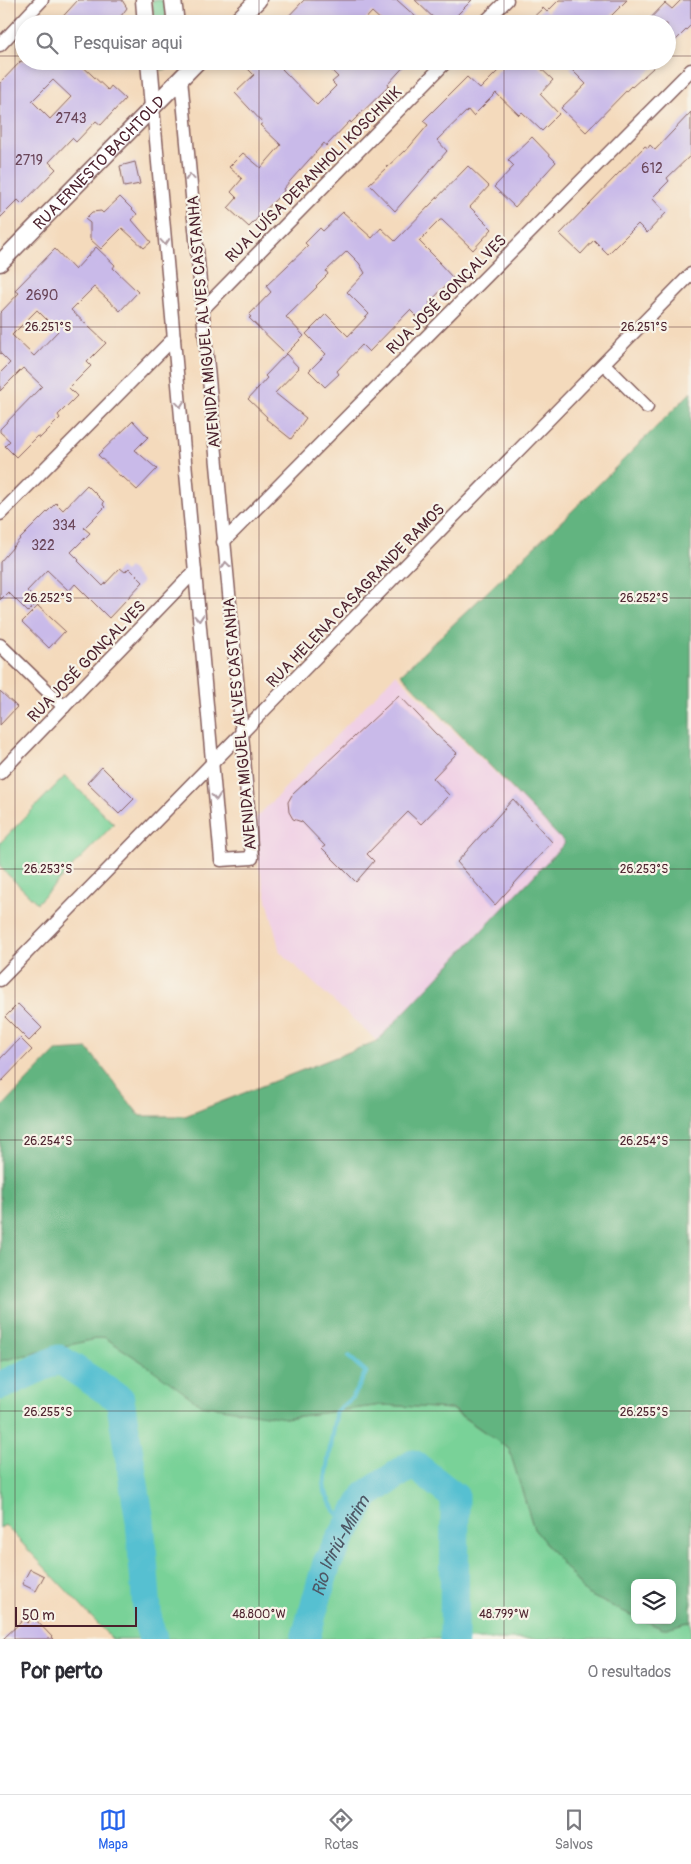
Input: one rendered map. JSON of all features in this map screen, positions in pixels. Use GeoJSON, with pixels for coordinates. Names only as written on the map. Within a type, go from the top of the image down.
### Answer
{"type":"FeatureCollection","features":[{"type":"Feature","properties":{"kind":"street"},"geometry":{"type":"LineString","coordinates":[[28,15],[42,0]]}},
{"type":"Feature","properties":{"kind":"street"},"geometry":{"type":"LineString","coordinates":[[144,0],[145,15]]}},
{"type":"Feature","properties":{"kind":"street"},"geometry":{"type":"LineString","coordinates":[[173,0],[175,15]]}},
{"type":"Feature","properties":{"kind":"street"},"geometry":{"type":"LineString","coordinates":[[243,15],[258,0]]}},
{"type":"Feature","properties":{"kind":"street"},"geometry":{"type":"LineString","coordinates":[[492,15],[507,0]]}},
{"type":"Feature","properties":{"kind":"street"},"geometry":{"type":"LineString","coordinates":[[0,45],[15,29]]}},
{"type":"Feature","properties":{"kind":"street","name":"AVENIDA MIGUEL ALVES CASTANHA"},"geometry":{"type":"LineString","coordinates":[[150,70],[221,860],[252,858],[180,70]]}},
{"type":"Feature","properties":{"kind":"street","name":"RUA ERNESTO BACHTOLD"},"geometry":{"type":"LineString","coordinates":[[0,263],[189,70]]}},
{"type":"Feature","properties":{"kind":"street","name":"RUA LUÍSA DERANHOLI KOSCHNIK"},"geometry":{"type":"LineString","coordinates":[[202,310],[437,70]]}},
{"type":"Feature","properties":{"kind":"street","name":"RUA JOSÉ GONÇALVES"},"geometry":{"type":"LineString","coordinates":[[223,542],[691,70]]}},
{"type":"Feature","properties":{"kind":"street","name":"RUA HELENA CASAGRANDE RAMOS"},"geometry":{"type":"LineString","coordinates":[[0,980],[691,274]]}},
{"type":"Feature","properties":{"kind":"street"},"geometry":{"type":"LineString","coordinates":[[0,514],[174,338]]}},
{"type":"Feature","properties":{"kind":"street"},"geometry":{"type":"LineString","coordinates":[[604,364],[647,407]]}},
{"type":"Feature","properties":{"kind":"street","name":"RUA JOSÉ GONÇALVES"},"geometry":{"type":"LineString","coordinates":[[0,773],[195,571]]}},
{"type":"Feature","properties":{"kind":"street"},"geometry":{"type":"LineString","coordinates":[[0,644],[64,707]]}},
{"type":"Feature","properties":{"kind":"shaded area"},"geometry":{"type":"Polygon","coordinates":[[[396,674],[566,843],[377,1041],[280,952],[259,867],[255,819],[396,674]]]}},
{"type":"Feature","properties":{"kind":"green space"},"geometry":{"type":"Polygon","coordinates":[[[152,0],[165,0],[166,15],[153,15],[152,0]]]}},
{"type":"Feature","properties":{"kind":"green space"},"geometry":{"type":"Polygon","coordinates":[[[691,392],[691,1621],[663,1629],[652,1624],[676,1624],[676,1579],[631,1579],[631,1615],[587,1594],[534,1529],[509,1449],[452,1409],[382,1405],[285,1418],[201,1405],[104,1337],[0,1361],[0,1109],[56,1051],[88,1049],[140,1116],[185,1116],[377,1041],[565,843],[401,674],[571,512],[691,392]]]}},
{"type":"Feature","properties":{"kind":"green space"},"geometry":{"type":"Polygon","coordinates":[[[65,776],[114,824],[37,903],[0,867],[0,843],[65,776]]]}},
{"type":"Feature","properties":{"kind":"green space"},"geometry":{"type":"Polygon","coordinates":[[[104,1337],[142,1362],[285,1418],[382,1405],[451,1409],[509,1449],[534,1529],[587,1594],[631,1615],[631,1624],[652,1624],[663,1629],[691,1621],[691,1639],[112,1639],[5,1525],[0,1528],[0,1361],[104,1337]]]}},
{"type":"Feature","properties":{"kind":"building"},"geometry":{"type":"Polygon","coordinates":[[[78,0],[122,0],[127,8],[122,15],[64,15],[78,0]]]}},
{"type":"Feature","properties":{"kind":"building"},"geometry":{"type":"Polygon","coordinates":[[[304,0],[397,0],[414,15],[375,15],[372,12],[369,15],[290,15],[304,0]]]}},
{"type":"Feature","properties":{"kind":"building"},"geometry":{"type":"Polygon","coordinates":[[[415,0],[472,0],[457,15],[431,15],[415,0]]]}},
{"type":"Feature","properties":{"kind":"building"},"geometry":{"type":"Polygon","coordinates":[[[559,0],[627,0],[612,15],[536,15],[543,8],[547,12],[559,0]]]}},
{"type":"Feature","properties":{"kind":"building"},"geometry":{"type":"Polygon","coordinates":[[[681,0],[691,0],[691,25],[676,40],[676,15],[654,15],[665,3],[672,9],[681,0]]]}},
{"type":"Feature","properties":{"kind":"building"},"geometry":{"type":"Polygon","coordinates":[[[15,67],[15,70],[87,70],[108,90],[111,86],[125,99],[101,125],[96,121],[76,142],[72,138],[49,162],[56,169],[22,204],[18,200],[0,218],[0,83],[15,67]],[[53,80],[32,101],[50,119],[71,97],[53,80]]]}},
{"type":"Feature","properties":{"kind":"building"},"geometry":{"type":"Polygon","coordinates":[[[249,70],[283,70],[317,105],[336,86],[332,82],[338,77],[331,70],[401,70],[388,84],[389,86],[351,123],[350,121],[326,146],[324,143],[283,189],[284,191],[249,227],[228,208],[237,198],[231,192],[242,179],[229,167],[243,153],[261,168],[281,145],[260,125],[263,123],[235,93],[254,75],[249,70]]]}},
{"type":"Feature","properties":{"kind":"building"},"geometry":{"type":"Polygon","coordinates":[[[499,70],[542,70],[553,80],[540,94],[559,114],[542,131],[522,112],[519,115],[496,93],[473,116],[468,110],[437,140],[447,151],[395,211],[369,184],[405,152],[428,125],[423,121],[467,77],[480,89],[499,70]]]}},
{"type":"Feature","properties":{"kind":"building"},"geometry":{"type":"Polygon","coordinates":[[[572,70],[651,70],[631,86],[586,132],[561,108],[586,84],[572,70]]]}},
{"type":"Feature","properties":{"kind":"building"},"geometry":{"type":"Polygon","coordinates":[[[691,112],[691,155],[667,178],[669,181],[652,198],[666,213],[647,233],[638,224],[608,254],[594,240],[581,254],[560,234],[645,146],[648,148],[650,145],[655,150],[691,112]]]}},
{"type":"Feature","properties":{"kind":"building"},"geometry":{"type":"Polygon","coordinates":[[[532,137],[556,162],[515,207],[494,187],[514,166],[508,160],[532,137]]]}},
{"type":"Feature","properties":{"kind":"building"},"geometry":{"type":"Polygon","coordinates":[[[135,162],[140,184],[124,187],[120,166],[135,162]]]}},
{"type":"Feature","properties":{"kind":"building"},"geometry":{"type":"Polygon","coordinates":[[[468,166],[489,186],[470,207],[492,229],[473,250],[440,220],[419,241],[453,278],[429,303],[431,305],[419,319],[410,310],[369,352],[362,345],[337,371],[339,374],[325,387],[309,371],[326,354],[306,334],[326,314],[348,336],[369,314],[347,292],[365,273],[359,263],[347,251],[326,271],[328,274],[317,287],[286,317],[304,336],[286,354],[249,318],[251,317],[249,315],[271,292],[266,286],[308,246],[305,243],[320,228],[323,231],[343,212],[372,238],[381,228],[395,241],[468,166]]]}},
{"type":"Feature","properties":{"kind":"building"},"geometry":{"type":"Polygon","coordinates":[[[120,197],[137,214],[132,220],[151,242],[144,248],[122,228],[101,249],[90,239],[90,223],[85,219],[92,212],[101,211],[103,213],[120,197]]]}},
{"type":"Feature","properties":{"kind":"building"},"geometry":{"type":"Polygon","coordinates":[[[96,247],[115,265],[113,268],[138,292],[120,311],[94,287],[71,310],[106,343],[87,362],[91,366],[69,388],[77,396],[58,415],[60,418],[40,438],[37,436],[16,457],[5,446],[10,441],[0,432],[0,429],[42,386],[23,368],[0,391],[0,373],[10,363],[0,353],[0,313],[19,293],[15,290],[55,249],[75,270],[96,247]],[[37,310],[12,335],[34,356],[58,331],[37,310]]]}},
{"type":"Feature","properties":{"kind":"building"},"geometry":{"type":"Polygon","coordinates":[[[286,354],[299,368],[275,393],[306,418],[291,439],[266,419],[267,417],[248,399],[267,378],[265,376],[286,354]]]}},
{"type":"Feature","properties":{"kind":"building"},"geometry":{"type":"Polygon","coordinates":[[[133,421],[148,437],[135,450],[157,469],[137,490],[98,455],[133,421]]]}},
{"type":"Feature","properties":{"kind":"building"},"geometry":{"type":"Polygon","coordinates":[[[87,485],[104,502],[103,505],[105,507],[84,528],[90,533],[71,552],[103,586],[120,568],[125,572],[129,568],[143,582],[109,618],[75,584],[69,591],[47,570],[27,591],[38,602],[28,612],[8,592],[0,600],[0,562],[56,503],[63,510],[87,485]]]}},
{"type":"Feature","properties":{"kind":"building"},"geometry":{"type":"Polygon","coordinates":[[[38,606],[65,631],[49,648],[22,622],[38,606]]]}},
{"type":"Feature","properties":{"kind":"building"},"geometry":{"type":"Polygon","coordinates":[[[0,691],[17,707],[0,725],[0,691]]]}},
{"type":"Feature","properties":{"kind":"building"},"geometry":{"type":"Polygon","coordinates":[[[399,695],[457,753],[433,778],[449,795],[421,824],[408,812],[367,854],[374,861],[356,882],[322,848],[325,846],[302,822],[293,819],[289,812],[288,802],[292,795],[399,695]]]}},
{"type":"Feature","properties":{"kind":"building"},"geometry":{"type":"Polygon","coordinates":[[[102,767],[134,799],[119,814],[87,783],[102,767]]]}},
{"type":"Feature","properties":{"kind":"building"},"geometry":{"type":"Polygon","coordinates":[[[513,799],[552,842],[495,905],[457,862],[513,799]]]}},
{"type":"Feature","properties":{"kind":"building"},"geometry":{"type":"Polygon","coordinates":[[[18,1004],[42,1028],[29,1041],[5,1017],[18,1004]]]}},
{"type":"Feature","properties":{"kind":"building"},"geometry":{"type":"Polygon","coordinates":[[[20,1038],[32,1050],[0,1083],[0,1059],[20,1038]]]}},
{"type":"Feature","properties":{"kind":"building"},"geometry":{"type":"Polygon","coordinates":[[[30,1569],[44,1576],[36,1591],[22,1584],[30,1569]]]}},
{"type":"Feature","properties":{"kind":"building"},"geometry":{"type":"Polygon","coordinates":[[[33,1617],[54,1639],[3,1639],[24,1619],[27,1623],[33,1617]]]}},
{"type":"Feature","properties":{"kind":"waterway"},"geometry":{"type":"LineString","coordinates":[[348,1525],[335,1511],[324,1489],[336,1412],[353,1397],[366,1372],[349,1357]]}},
{"type":"Feature","properties":{"kind":"waterway","name":"Rio Iririú-Mirim"},"geometry":{"type":"LineString","coordinates":[[0,1386],[59,1359],[120,1399],[140,1521],[148,1623],[153,1639]]}},
{"type":"Feature","properties":{"kind":"waterway","name":"Rio Iririú-Mirim"},"geometry":{"type":"LineString","coordinates":[[305,1639],[327,1563],[366,1495],[413,1464],[455,1497],[454,1639]]}}]}
